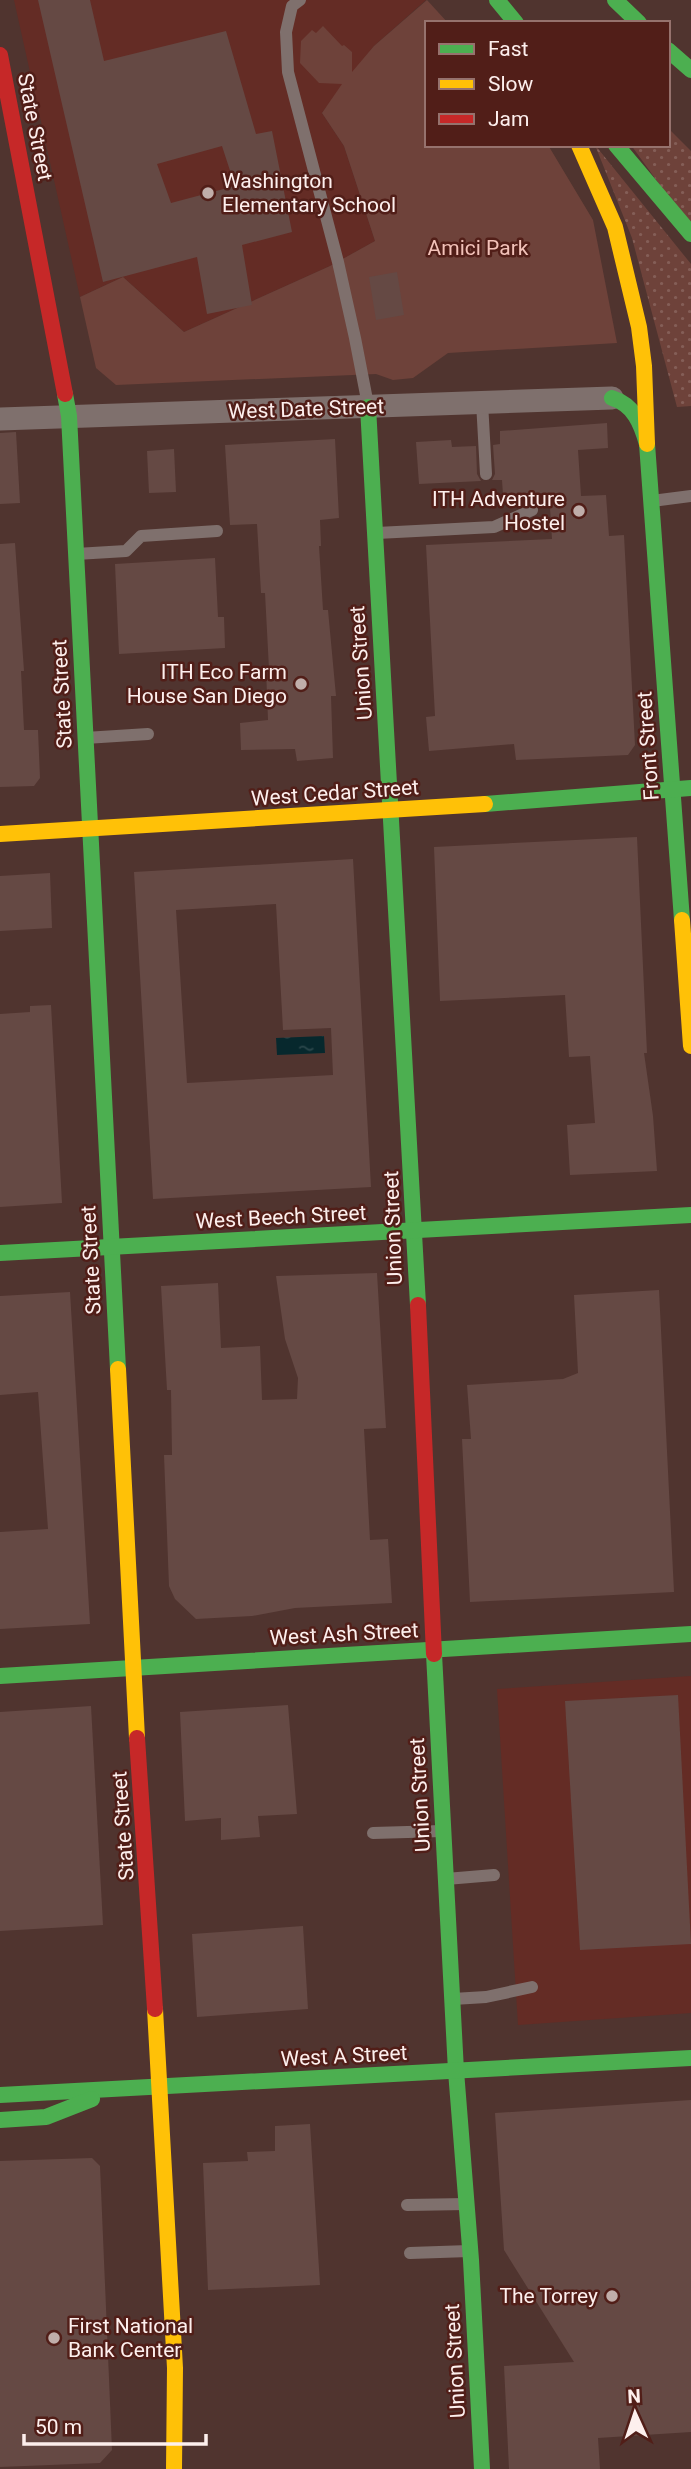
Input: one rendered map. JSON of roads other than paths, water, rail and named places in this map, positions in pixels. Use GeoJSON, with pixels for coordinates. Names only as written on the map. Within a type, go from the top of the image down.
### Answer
{"type":"FeatureCollection","features":[{"type":"Feature","properties":{"kind":"main road"},"geometry":{"type":"LineString","coordinates":[[497,0],[514,21]]}},
{"type":"Feature","properties":{"kind":"main road"},"geometry":{"type":"LineString","coordinates":[[615,0],[637,21]]}},
{"type":"Feature","properties":{"kind":"main road"},"geometry":{"type":"LineString","coordinates":[[670,52],[691,71]]}},
{"type":"Feature","properties":{"kind":"main road","name":"State Street"},"geometry":{"type":"LineString","coordinates":[[0,55],[69,416],[133,1668],[161,2087],[175,2368],[174,2469]]}},
{"type":"Feature","properties":{"kind":"main road","name":"Front Street"},"geometry":{"type":"LineString","coordinates":[[580,147],[615,227],[639,327],[644,366],[647,444],[691,1046]]}},
{"type":"Feature","properties":{"kind":"main road"},"geometry":{"type":"LineString","coordinates":[[618,147],[691,234]]}},
{"type":"Feature","properties":{"kind":"main road"},"geometry":{"type":"LineString","coordinates":[[612,398],[621,400],[631,409],[641,423],[647,444]]}},
{"type":"Feature","properties":{"kind":"main road","name":"Union Street"},"geometry":{"type":"LineString","coordinates":[[368,407],[414,1231],[442,1831],[482,2469]]}},
{"type":"Feature","properties":{"kind":"main road","name":"West Cedar Street"},"geometry":{"type":"LineString","coordinates":[[0,834],[391,811],[691,788]]}},
{"type":"Feature","properties":{"kind":"main road","name":"West Beech Street"},"geometry":{"type":"LineString","coordinates":[[0,1253],[691,1214]]}},
{"type":"Feature","properties":{"kind":"main road","name":"West Ash Street"},"geometry":{"type":"LineString","coordinates":[[0,1676],[691,1634]]}},
{"type":"Feature","properties":{"kind":"main road","name":"West A Street"},"geometry":{"type":"LineString","coordinates":[[0,2095],[691,2058]]}},
{"type":"Feature","properties":{"kind":"main road"},"geometry":{"type":"LineString","coordinates":[[0,2120],[46,2117],[117,2089]]}},
{"type":"Feature","properties":{"kind":"street","name":"West Date Street"},"geometry":{"type":"LineString","coordinates":[[0,419],[612,398]]}},
{"type":"Feature","properties":{"kind":"lane","name":"Union Street"},"geometry":{"type":"LineString","coordinates":[[300,0],[292,6],[286,32],[288,72],[338,262],[368,407]]}},
{"type":"Feature","properties":{"kind":"lane"},"geometry":{"type":"LineString","coordinates":[[482,402],[486,474]]}},
{"type":"Feature","properties":{"kind":"lane"},"geometry":{"type":"LineString","coordinates":[[651,501],[691,496]]}},
{"type":"Feature","properties":{"kind":"lane"},"geometry":{"type":"LineString","coordinates":[[374,534],[494,527],[532,510]]}},
{"type":"Feature","properties":{"kind":"lane"},"geometry":{"type":"LineString","coordinates":[[76,554],[126,551],[141,536],[217,531]]}},
{"type":"Feature","properties":{"kind":"lane"},"geometry":{"type":"LineString","coordinates":[[85,737],[148,734]]}},
{"type":"Feature","properties":{"kind":"lane"},"geometry":{"type":"LineString","coordinates":[[373,1833],[442,1831]]}},
{"type":"Feature","properties":{"kind":"lane"},"geometry":{"type":"LineString","coordinates":[[445,1879],[494,1875]]}},
{"type":"Feature","properties":{"kind":"lane"},"geometry":{"type":"LineString","coordinates":[[452,1999],[486,1997],[532,1987]]}},
{"type":"Feature","properties":{"kind":"lane"},"geometry":{"type":"LineString","coordinates":[[407,2205],[467,2204]]}},
{"type":"Feature","properties":{"kind":"lane"},"geometry":{"type":"LineString","coordinates":[[410,2253],[470,2251]]}},
{"type":"Feature","properties":{"kind":"water"},"geometry":{"type":"Polygon","coordinates":[[[324,1036],[325,1053],[277,1055],[276,1038],[324,1036]]]}},
{"type":"Feature","properties":{"kind":"place","name":"Washington Elementary School"},"geometry":{"type":"Point","coordinates":[208,193]}},
{"type":"Feature","properties":{"kind":"place","name":"ITH Adventure Hostel"},"geometry":{"type":"Point","coordinates":[579,511]}},
{"type":"Feature","properties":{"kind":"place","name":"ITH Eco Farm House San Diego"},"geometry":{"type":"Point","coordinates":[301,684]}},
{"type":"Feature","properties":{"kind":"place","name":"The Torrey"},"geometry":{"type":"Point","coordinates":[612,2296]}},
{"type":"Feature","properties":{"kind":"place","name":"First National Bank Center"},"geometry":{"type":"Point","coordinates":[54,2338]}},
{"type":"Feature","properties":{"kind":"park label","name":"Amici Park"},"geometry":{"type":"Point","coordinates":[478,248]}}]}
